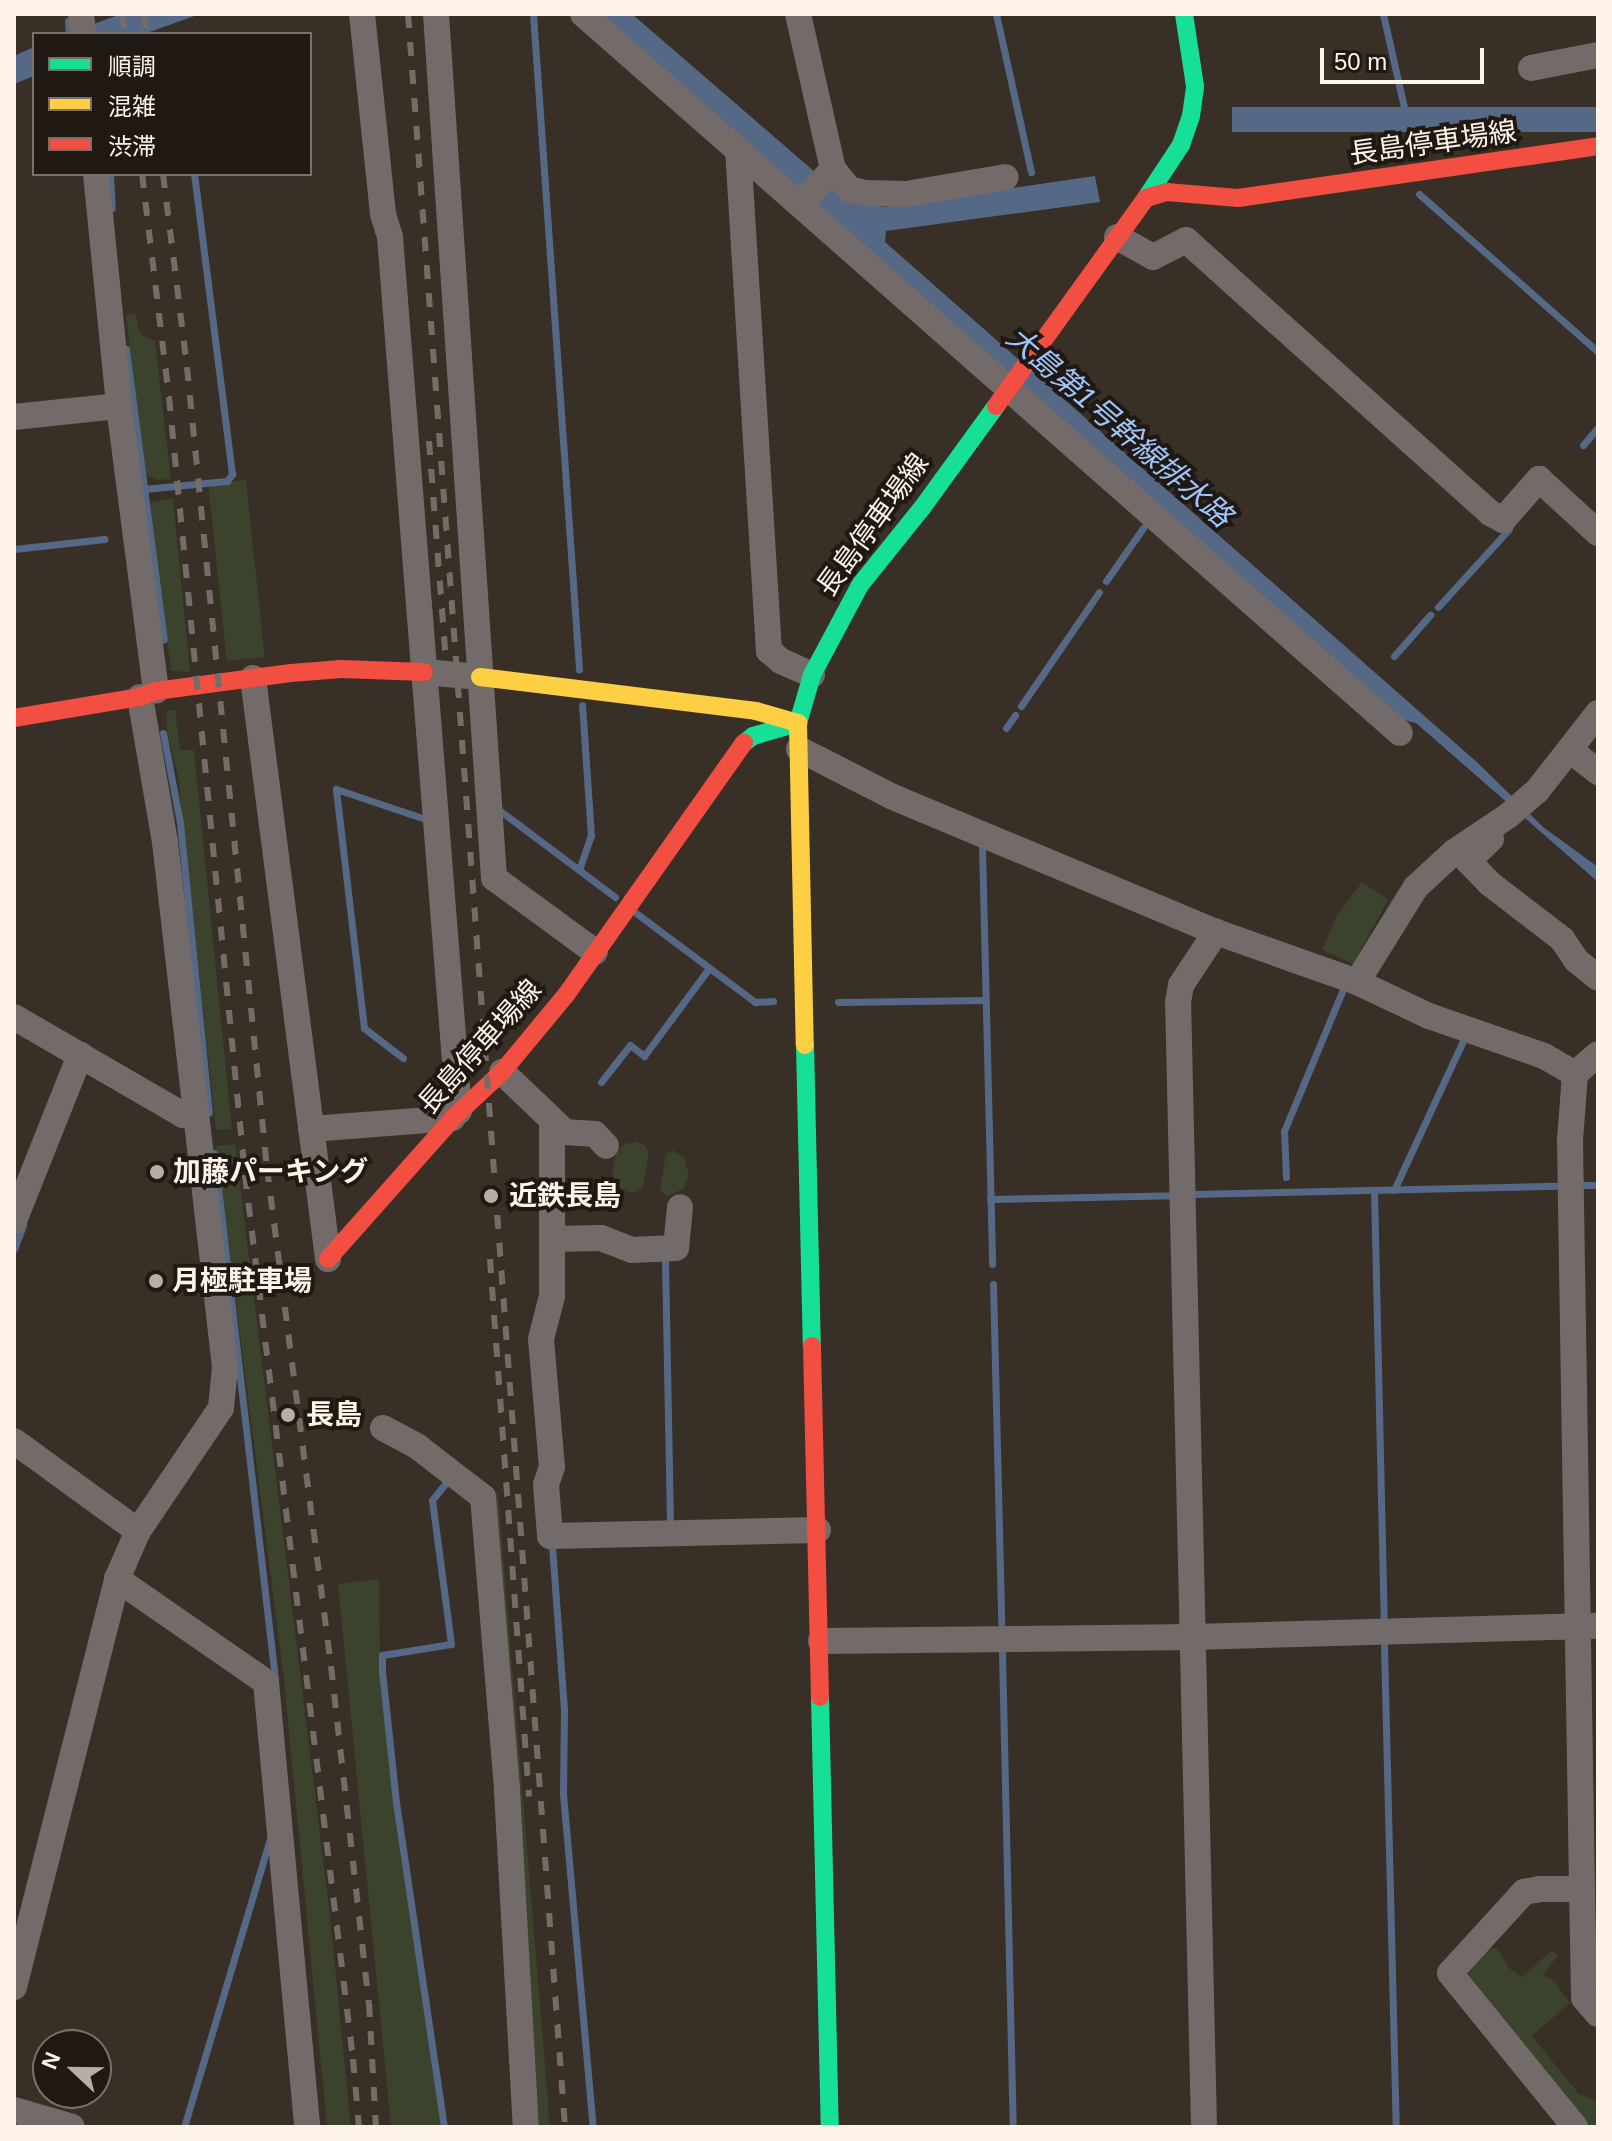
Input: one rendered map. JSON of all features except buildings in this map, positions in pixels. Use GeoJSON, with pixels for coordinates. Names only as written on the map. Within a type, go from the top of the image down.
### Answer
{"type":"FeatureCollection","features":[{"type":"Feature","properties":{"kind":"street"},"geometry":{"type":"LineString","coordinates":[[311,1129],[456,1115],[390,237],[383,214],[362,14]]}},
{"type":"Feature","properties":{"kind":"street"},"geometry":{"type":"LineString","coordinates":[[436,14],[494,878],[595,952]]}},
{"type":"Feature","properties":{"kind":"street"},"geometry":{"type":"LineString","coordinates":[[583,14],[803,202],[1007,387],[1400,733]]}},
{"type":"Feature","properties":{"kind":"street"},"geometry":{"type":"LineString","coordinates":[[798,14],[830,173],[849,189],[865,193],[906,194],[1006,177]]}},
{"type":"Feature","properties":{"kind":"street"},"geometry":{"type":"LineString","coordinates":[[1146,198],[1181,145],[1191,116],[1195,86],[1184,14]]}},
{"type":"Feature","properties":{"kind":"street"},"geometry":{"type":"LineString","coordinates":[[1531,68],[1598,55]]}},
{"type":"Feature","properties":{"kind":"street","name":"長島停車場線"},"geometry":{"type":"LineString","coordinates":[[328,1259],[456,1115],[502,1072],[566,995],[736,750],[753,736],[798,736],[812,675],[860,585],[922,508],[1146,198],[1167,192],[1238,198],[1598,146]]}},
{"type":"Feature","properties":{"kind":"street"},"geometry":{"type":"LineString","coordinates":[[738,149],[769,651],[781,661],[812,675]]}},
{"type":"Feature","properties":{"kind":"street"},"geometry":{"type":"LineString","coordinates":[[803,202],[830,173]]}},
{"type":"Feature","properties":{"kind":"street"},"geometry":{"type":"LineString","coordinates":[[14,1987],[117,1579],[138,1531],[221,1408],[225,1367],[148,694],[96,176]]}},
{"type":"Feature","properties":{"kind":"street"},"geometry":{"type":"LineString","coordinates":[[1117,237],[1153,257],[1186,240],[1490,513],[1503,520],[1539,479],[1598,533]]}},
{"type":"Feature","properties":{"kind":"street"},"geometry":{"type":"LineString","coordinates":[[14,417],[119,406]]}},
{"type":"Feature","properties":{"kind":"street"},"geometry":{"type":"LineString","coordinates":[[14,718],[253,678],[341,669],[480,677],[756,711],[893,797],[1216,932],[1357,982],[1429,1016],[1544,1056],[1575,1074]]}},
{"type":"Feature","properties":{"kind":"street"},"geometry":{"type":"LineString","coordinates":[[253,678],[328,1259]]}},
{"type":"Feature","properties":{"kind":"street"},"geometry":{"type":"LineString","coordinates":[[1598,713],[1510,820],[1468,861],[1489,883],[1562,939],[1576,960],[1598,978]]}},
{"type":"Feature","properties":{"kind":"street"},"geometry":{"type":"LineString","coordinates":[[798,736],[830,2127]]}},
{"type":"Feature","properties":{"kind":"street"},"geometry":{"type":"LineString","coordinates":[[1570,750],[1598,772]]}},
{"type":"Feature","properties":{"kind":"street"},"geometry":{"type":"LineString","coordinates":[[1357,982],[1416,887],[1454,852],[1518,808]]}},
{"type":"Feature","properties":{"kind":"street"},"geometry":{"type":"LineString","coordinates":[[1204,2127],[1178,1002],[1181,985],[1216,932]]}},
{"type":"Feature","properties":{"kind":"street"},"geometry":{"type":"LineString","coordinates":[[14,1017],[183,1115],[194,1117]]}},
{"type":"Feature","properties":{"kind":"street"},"geometry":{"type":"LineString","coordinates":[[1598,1054],[1575,1074],[1570,1141],[1587,1626],[1582,1889],[1584,1998],[1598,2014]]}},
{"type":"Feature","properties":{"kind":"street"},"geometry":{"type":"LineString","coordinates":[[14,1221],[80,1055]]}},
{"type":"Feature","properties":{"kind":"street"},"geometry":{"type":"LineString","coordinates":[[502,1072],[565,1132],[595,1134],[606,1146]]}},
{"type":"Feature","properties":{"kind":"street"},"geometry":{"type":"LineString","coordinates":[[552,1120],[552,1296],[541,1339],[552,1467],[546,1484],[550,1536],[818,1530]]}},
{"type":"Feature","properties":{"kind":"street"},"geometry":{"type":"LineString","coordinates":[[553,1239],[601,1238],[632,1250],[676,1248],[680,1207]]}},
{"type":"Feature","properties":{"kind":"street"},"geometry":{"type":"LineString","coordinates":[[383,1428],[418,1447],[483,1497],[507,1791],[526,2127]]}},
{"type":"Feature","properties":{"kind":"street"},"geometry":{"type":"LineString","coordinates":[[14,1441],[138,1531]]}},
{"type":"Feature","properties":{"kind":"street"},"geometry":{"type":"LineString","coordinates":[[117,1579],[266,1682],[307,2127]]}},
{"type":"Feature","properties":{"kind":"street"},"geometry":{"type":"LineString","coordinates":[[821,1641],[1193,1637],[1587,1626]]}},
{"type":"Feature","properties":{"kind":"street"},"geometry":{"type":"LineString","coordinates":[[1575,2127],[1450,1973],[1524,1892],[1582,1889]]}},
{"type":"Feature","properties":{"kind":"street"},"geometry":{"type":"LineString","coordinates":[[14,2110],[72,2127]]}},
{"type":"Feature","properties":{"kind":"green space"},"geometry":{"type":"Polygon","coordinates":[[[135,313],[140,334],[155,341],[171,479],[157,480],[145,475],[126,315],[135,313]]]}},
{"type":"Feature","properties":{"kind":"green space"},"geometry":{"type":"Polygon","coordinates":[[[246,480],[265,657],[227,661],[208,484],[246,480]]]}},
{"type":"Feature","properties":{"kind":"green space"},"geometry":{"type":"Polygon","coordinates":[[[173,498],[190,672],[171,671],[150,503],[173,498]]]}},
{"type":"Feature","properties":{"kind":"green space"},"geometry":{"type":"Polygon","coordinates":[[[167,710],[175,710],[180,750],[194,750],[232,1129],[216,1130],[178,776],[167,732],[167,710]]]}},
{"type":"Feature","properties":{"kind":"green space"},"geometry":{"type":"Polygon","coordinates":[[[1362,882],[1388,900],[1353,964],[1322,950],[1337,915],[1362,882]]]}},
{"type":"Feature","properties":{"kind":"green space"},"geometry":{"type":"Polygon","coordinates":[[[637,1142],[646,1146],[649,1154],[643,1186],[637,1192],[628,1192],[616,1185],[612,1172],[616,1154],[624,1144],[637,1142]]]}},
{"type":"Feature","properties":{"kind":"green space"},"geometry":{"type":"Polygon","coordinates":[[[235,1144],[330,1915],[351,2127],[327,2127],[284,1680],[216,1146],[235,1144]]]}},
{"type":"Feature","properties":{"kind":"green space"},"geometry":{"type":"Polygon","coordinates":[[[673,1150],[684,1158],[689,1175],[683,1189],[667,1196],[660,1190],[666,1154],[673,1150]]]}},
{"type":"Feature","properties":{"kind":"green space"},"geometry":{"type":"Polygon","coordinates":[[[494,1494],[498,1494],[550,2127],[532,2127],[494,1494]]]}},
{"type":"Feature","properties":{"kind":"green space"},"geometry":{"type":"Polygon","coordinates":[[[379,1579],[380,1672],[395,1802],[442,2127],[391,2127],[338,1584],[379,1579]]]}},
{"type":"Feature","properties":{"kind":"green space"},"geometry":{"type":"Polygon","coordinates":[[[1491,1948],[1497,1949],[1510,1969],[1522,1977],[1552,1950],[1558,1956],[1543,1974],[1555,1982],[1570,2003],[1532,2036],[1578,2093],[1598,2102],[1598,2127],[1586,2127],[1466,1978],[1479,1956],[1491,1948]]]}},
{"type":"Feature","properties":{"kind":"water"},"geometry":{"type":"Polygon","coordinates":[[[121,14],[200,14],[150,32],[72,32],[121,14]]]}},
{"type":"Feature","properties":{"kind":"water"},"geometry":{"type":"Polygon","coordinates":[[[594,14],[632,14],[831,186],[860,203],[884,207],[1095,176],[1100,202],[886,231],[885,242],[1479,764],[1543,827],[1598,867],[1598,882],[1416,723],[1403,720],[594,14]]]}},
{"type":"Feature","properties":{"kind":"water"},"geometry":{"type":"Polygon","coordinates":[[[32,48],[32,77],[14,84],[14,56],[32,48]]]}},
{"type":"Feature","properties":{"kind":"water"},"geometry":{"type":"Polygon","coordinates":[[[1232,107],[1598,107],[1598,132],[1232,132],[1232,107]]]}},
{"type":"Feature","properties":{"kind":"waterway"},"geometry":{"type":"LineString","coordinates":[[533,14],[579,669]]}},
{"type":"Feature","properties":{"kind":"waterway"},"geometry":{"type":"LineString","coordinates":[[996,14],[1031,172]]}},
{"type":"Feature","properties":{"kind":"waterway"},"geometry":{"type":"LineString","coordinates":[[1383,14],[1406,116]]}},
{"type":"Feature","properties":{"kind":"waterway"},"geometry":{"type":"LineString","coordinates":[[68,21],[69,32]]}},
{"type":"Feature","properties":{"kind":"waterway"},"geometry":{"type":"LineString","coordinates":[[110,176],[112,208]]}},
{"type":"Feature","properties":{"kind":"waterway"},"geometry":{"type":"LineString","coordinates":[[144,489],[227,481],[232,474],[194,176]]}},
{"type":"Feature","properties":{"kind":"waterway"},"geometry":{"type":"LineString","coordinates":[[1419,194],[1598,352]]}},
{"type":"Feature","properties":{"kind":"waterway"},"geometry":{"type":"LineString","coordinates":[[126,349],[164,640]]}},
{"type":"Feature","properties":{"kind":"waterway"},"geometry":{"type":"LineString","coordinates":[[1583,445],[1598,427]]}},
{"type":"Feature","properties":{"kind":"waterway"},"geometry":{"type":"LineString","coordinates":[[1106,581],[1143,528]]}},
{"type":"Feature","properties":{"kind":"waterway"},"geometry":{"type":"LineString","coordinates":[[1438,607],[1509,529]]}},
{"type":"Feature","properties":{"kind":"waterway"},"geometry":{"type":"LineString","coordinates":[[14,549],[104,539]]}},
{"type":"Feature","properties":{"kind":"waterway"},"geometry":{"type":"LineString","coordinates":[[1021,706],[1099,592]]}},
{"type":"Feature","properties":{"kind":"waterway"},"geometry":{"type":"LineString","coordinates":[[1394,656],[1430,615]]}},
{"type":"Feature","properties":{"kind":"waterway"},"geometry":{"type":"LineString","coordinates":[[579,870],[591,836],[582,705]]}},
{"type":"Feature","properties":{"kind":"waterway"},"geometry":{"type":"LineString","coordinates":[[1006,728],[1015,715]]}},
{"type":"Feature","properties":{"kind":"waterway"},"geometry":{"type":"LineString","coordinates":[[163,733],[180,823],[209,1113]]}},
{"type":"Feature","properties":{"kind":"waterway"},"geometry":{"type":"LineString","coordinates":[[403,1058],[364,1028],[336,789],[422,818]]}},
{"type":"Feature","properties":{"kind":"waterway"},"geometry":{"type":"LineString","coordinates":[[499,810],[615,897]]}},
{"type":"Feature","properties":{"kind":"waterway"},"geometry":{"type":"LineString","coordinates":[[982,847],[992,1264]]}},
{"type":"Feature","properties":{"kind":"waterway"},"geometry":{"type":"LineString","coordinates":[[636,913],[755,1002],[773,1001]]}},
{"type":"Feature","properties":{"kind":"waterway"},"geometry":{"type":"LineString","coordinates":[[601,1082],[630,1045],[644,1056],[709,968]]}},
{"type":"Feature","properties":{"kind":"waterway"},"geometry":{"type":"LineString","coordinates":[[1286,1177],[1284,1131],[1342,992]]}},
{"type":"Feature","properties":{"kind":"waterway"},"geometry":{"type":"LineString","coordinates":[[838,1002],[986,1000]]}},
{"type":"Feature","properties":{"kind":"waterway"},"geometry":{"type":"LineString","coordinates":[[1394,1190],[1465,1036]]}},
{"type":"Feature","properties":{"kind":"waterway"},"geometry":{"type":"LineString","coordinates":[[214,1153],[275,1679]]}},
{"type":"Feature","properties":{"kind":"waterway"},"geometry":{"type":"LineString","coordinates":[[1581,1185],[1598,1185]]}},
{"type":"Feature","properties":{"kind":"waterway"},"geometry":{"type":"LineString","coordinates":[[1192,1194],[1557,1186]]}},
{"type":"Feature","properties":{"kind":"waterway"},"geometry":{"type":"LineString","coordinates":[[1374,1190],[1384,1617]]}},
{"type":"Feature","properties":{"kind":"waterway"},"geometry":{"type":"LineString","coordinates":[[990,1199],[1174,1195]]}},
{"type":"Feature","properties":{"kind":"waterway"},"geometry":{"type":"LineString","coordinates":[[14,1249],[23,1225]]}},
{"type":"Feature","properties":{"kind":"waterway"},"geometry":{"type":"LineString","coordinates":[[665,1262],[670,1522]]}},
{"type":"Feature","properties":{"kind":"waterway"},"geometry":{"type":"LineString","coordinates":[[993,1284],[1001,1623]]}},
{"type":"Feature","properties":{"kind":"waterway"},"geometry":{"type":"LineString","coordinates":[[444,2127],[396,1802],[382,1655],[451,1644],[432,1500],[448,1480]]}},
{"type":"Feature","properties":{"kind":"waterway"},"geometry":{"type":"LineString","coordinates":[[552,1546],[564,1710],[563,1794],[593,2127]]}},
{"type":"Feature","properties":{"kind":"waterway"},"geometry":{"type":"LineString","coordinates":[[1384,1646],[1396,2127]]}},
{"type":"Feature","properties":{"kind":"waterway"},"geometry":{"type":"LineString","coordinates":[[1002,1653],[1013,2127]]}},
{"type":"Feature","properties":{"kind":"waterway"},"geometry":{"type":"LineString","coordinates":[[184,2127],[270,1838]]}},
{"type":"Feature","properties":{"kind":"railway"},"geometry":{"type":"LineString","coordinates":[[122,14],[125,32]]}},
{"type":"Feature","properties":{"kind":"railway"},"geometry":{"type":"LineString","coordinates":[[144,14],[146,32]]}},
{"type":"Feature","properties":{"kind":"railway"},"geometry":{"type":"LineString","coordinates":[[408,14],[565,2127]]}},
{"type":"Feature","properties":{"kind":"railway"},"geometry":{"type":"LineString","coordinates":[[142,176],[169,397],[245,1175],[359,2127]]}},
{"type":"Feature","properties":{"kind":"railway"},"geometry":{"type":"LineString","coordinates":[[163,176],[187,367],[267,1168],[331,1666],[369,2003],[376,2127]]}},
{"type":"Feature","properties":{"kind":"railway"},"geometry":{"type":"LineString","coordinates":[[429,441],[446,664]]}},
{"type":"Feature","properties":{"kind":"railway"},"geometry":{"type":"LineString","coordinates":[[490,1259],[529,1797]]}},
{"type":"Feature","properties":{"kind":"traffic: fast"},"geometry":{"type":"LineString","coordinates":[[1146,198],[1181,145],[1191,116],[1195,86],[1184,14]]}},
{"type":"Feature","properties":{"kind":"traffic: fast"},"geometry":{"type":"LineString","coordinates":[[744,743],[753,736],[798,723],[812,675],[860,585],[922,508],[996,406]]}},
{"type":"Feature","properties":{"kind":"traffic: fast"},"geometry":{"type":"LineString","coordinates":[[805,1045],[812,1346]]}},
{"type":"Feature","properties":{"kind":"traffic: fast"},"geometry":{"type":"LineString","coordinates":[[820,1697],[830,2127]]}},
{"type":"Feature","properties":{"kind":"traffic: slow"},"geometry":{"type":"LineString","coordinates":[[480,677],[756,711],[798,723],[805,1045]]}},
{"type":"Feature","properties":{"kind":"traffic: jam"},"geometry":{"type":"LineString","coordinates":[[996,406],[1146,198],[1167,192],[1238,198],[1598,146]]}},
{"type":"Feature","properties":{"kind":"traffic: jam"},"geometry":{"type":"LineString","coordinates":[[14,718],[140,697],[156,691],[291,673],[341,669],[424,672]]}},
{"type":"Feature","properties":{"kind":"traffic: jam"},"geometry":{"type":"LineString","coordinates":[[328,1259],[453,1118],[502,1072],[566,995],[744,743]]}},
{"type":"Feature","properties":{"kind":"traffic: jam"},"geometry":{"type":"LineString","coordinates":[[812,1346],[820,1697]]}},
{"type":"Feature","properties":{"kind":"place","name":"加藤パーキング"},"geometry":{"type":"Point","coordinates":[157,1172]}},
{"type":"Feature","properties":{"kind":"place","name":"近鉄長島"},"geometry":{"type":"Point","coordinates":[491,1196]}},
{"type":"Feature","properties":{"kind":"place","name":"月極駐車場"},"geometry":{"type":"Point","coordinates":[156,1281]}},
{"type":"Feature","properties":{"kind":"place","name":"長島"},"geometry":{"type":"Point","coordinates":[288,1415]}},
{"type":"Feature","properties":{"kind":"water label","name":"大島第1号幹線排水路"},"geometry":{"type":"Point","coordinates":[1119,427]}}]}
